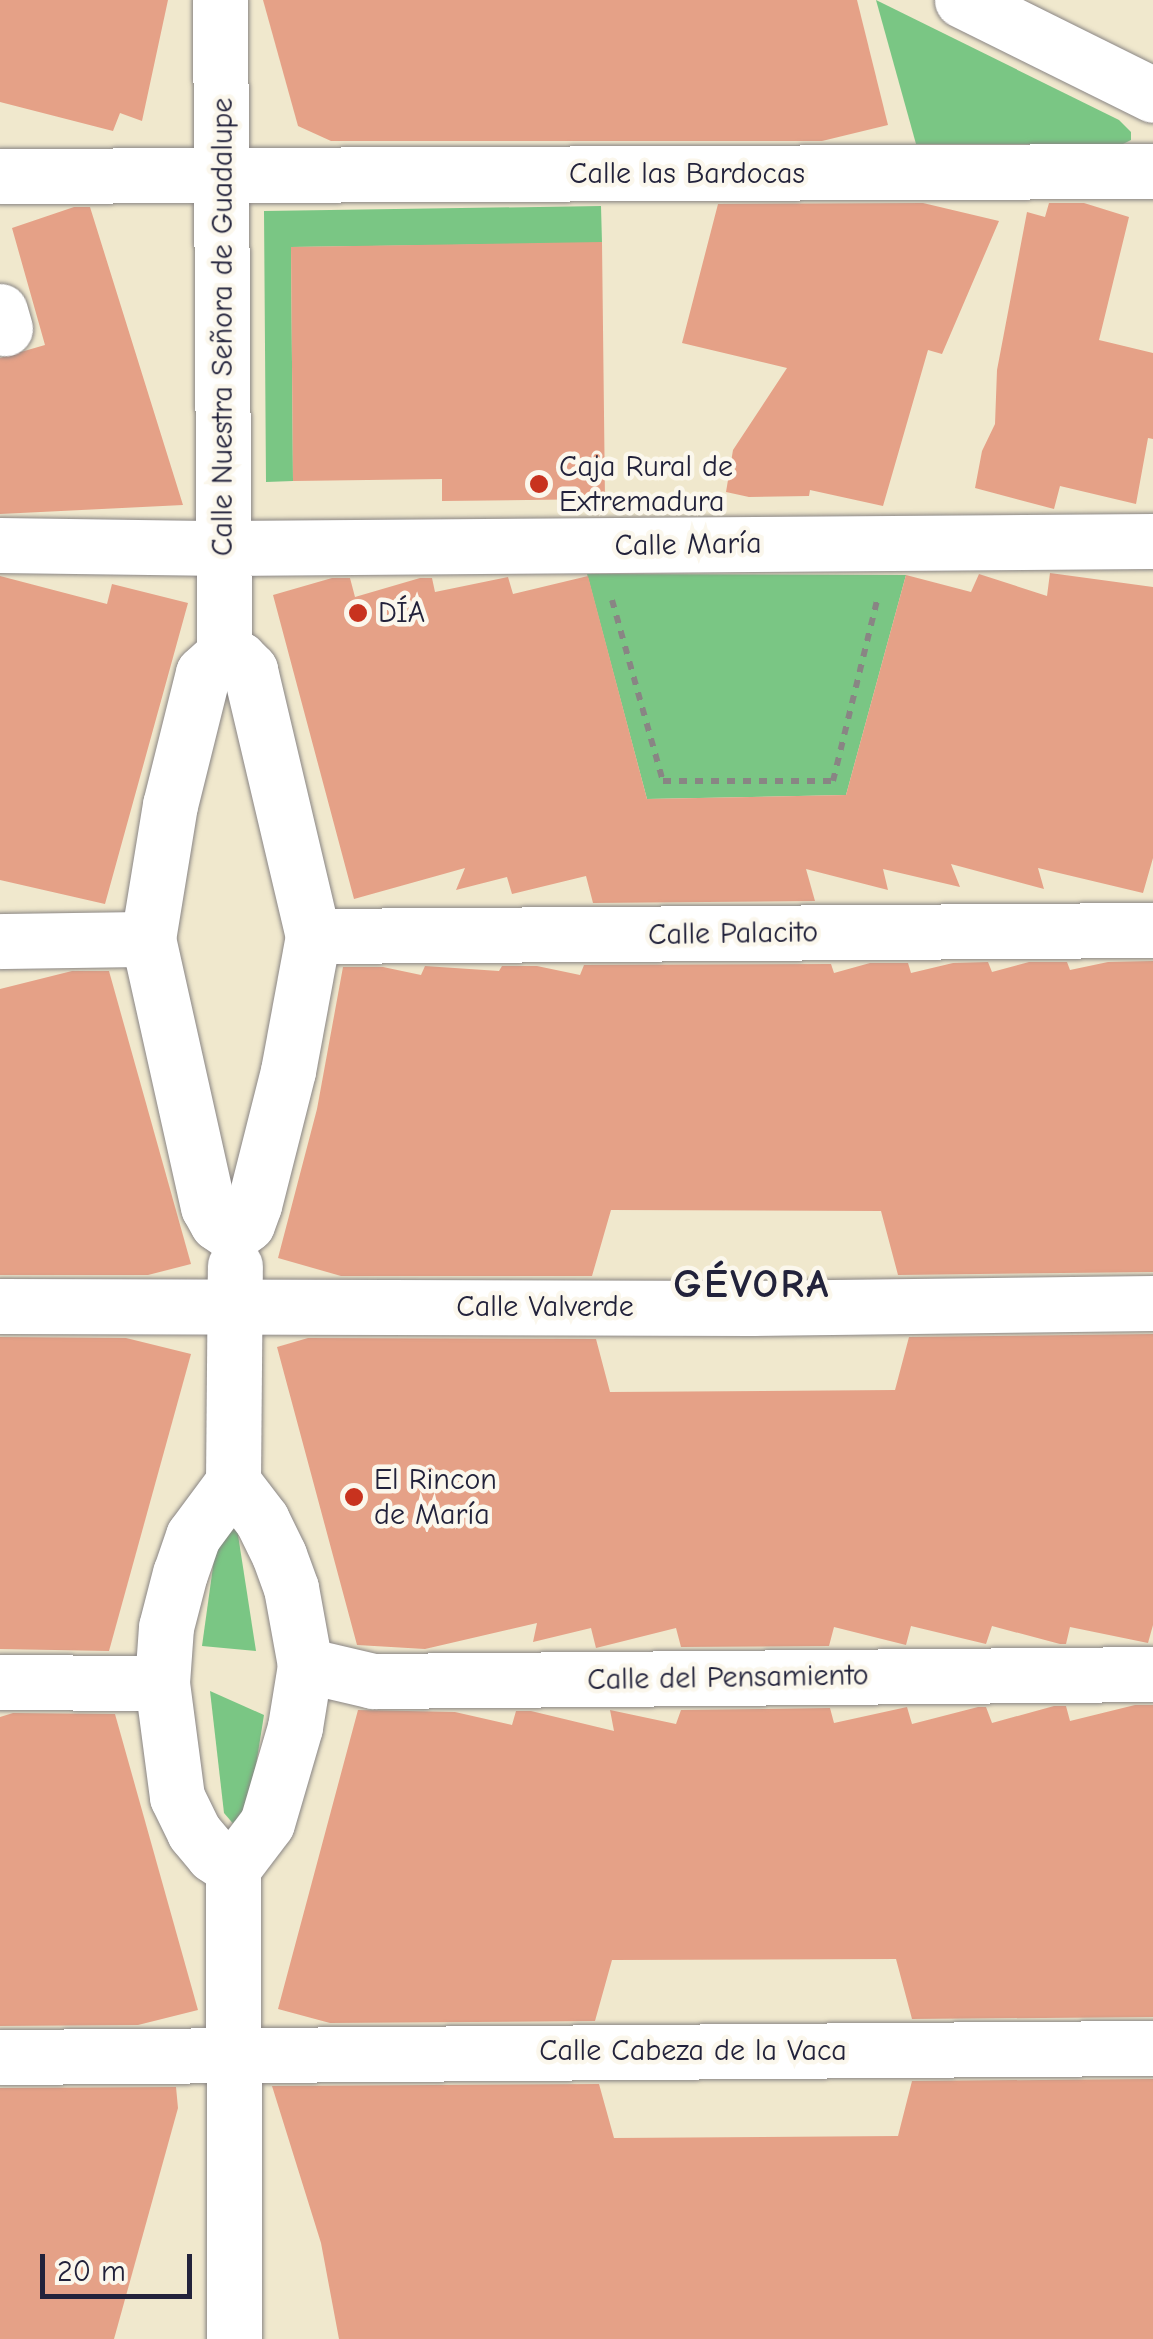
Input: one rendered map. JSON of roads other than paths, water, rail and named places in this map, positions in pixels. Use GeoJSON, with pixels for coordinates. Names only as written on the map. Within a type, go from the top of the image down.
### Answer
{"type":"FeatureCollection","features":[{"type":"Feature","properties":{"kind":"street","name":"Calle Nuestra Señora de Guadalupe"},"geometry":{"type":"LineString","coordinates":[[220,0],[224,654]]}},
{"type":"Feature","properties":{"kind":"street"},"geometry":{"type":"LineString","coordinates":[[962,0],[1153,96]]}},
{"type":"Feature","properties":{"kind":"street","name":"Calle las Bardocas"},"geometry":{"type":"LineString","coordinates":[[0,176],[1153,171]]}},
{"type":"Feature","properties":{"kind":"street","name":"Calle María"},"geometry":{"type":"LineString","coordinates":[[0,545],[224,548],[1153,541]]}},
{"type":"Feature","properties":{"kind":"street"},"geometry":{"type":"LineString","coordinates":[[224,654],[239,659],[250,670],[284,800],[313,936],[288,1071],[254,1205],[247,1224],[233,1234],[217,1224],[208,1207],[148,939],[170,805],[202,673],[224,654]]}},
{"type":"Feature","properties":{"kind":"street","name":"Calle Palacito"},"geometry":{"type":"LineString","coordinates":[[313,936],[1153,930]]}},
{"type":"Feature","properties":{"kind":"street"},"geometry":{"type":"LineString","coordinates":[[0,941],[148,939]]}},
{"type":"Feature","properties":{"kind":"street"},"geometry":{"type":"LineString","coordinates":[[233,1234],[237,1304],[233,1482],[194,1536],[180,1573],[166,1626],[162,1683],[177,1797],[194,1832],[213,1855],[234,1868]]}},
{"type":"Feature","properties":{"kind":"street","name":"Calle Valverde"},"geometry":{"type":"LineString","coordinates":[[0,1306],[752,1308],[1153,1302]]}},
{"type":"Feature","properties":{"kind":"street"},"geometry":{"type":"LineString","coordinates":[[233,1482],[262,1520],[292,1588],[304,1665],[295,1727],[267,1823],[234,1868],[234,2339]]}},
{"type":"Feature","properties":{"kind":"street","name":"Calle del Pensamiento"},"geometry":{"type":"LineString","coordinates":[[304,1665],[373,1681],[1153,1674]]}},
{"type":"Feature","properties":{"kind":"street"},"geometry":{"type":"LineString","coordinates":[[0,1682],[162,1683]]}},
{"type":"Feature","properties":{"kind":"street","name":"Calle Cabeza de la Vaca"},"geometry":{"type":"LineString","coordinates":[[0,2057],[1153,2048]]}},
{"type":"Feature","properties":{"kind":"place","name":"Caja Rural de Extremadura"},"geometry":{"type":"Point","coordinates":[539,484]}},
{"type":"Feature","properties":{"kind":"place","name":"DÍA"},"geometry":{"type":"Point","coordinates":[358,613]}},
{"type":"Feature","properties":{"kind":"place","name":"El Rincon de María"},"geometry":{"type":"Point","coordinates":[354,1497]}},
{"type":"Feature","properties":{"kind":"district","name":"GÉVORA"},"geometry":{"type":"Point","coordinates":[752,1284]}}]}
